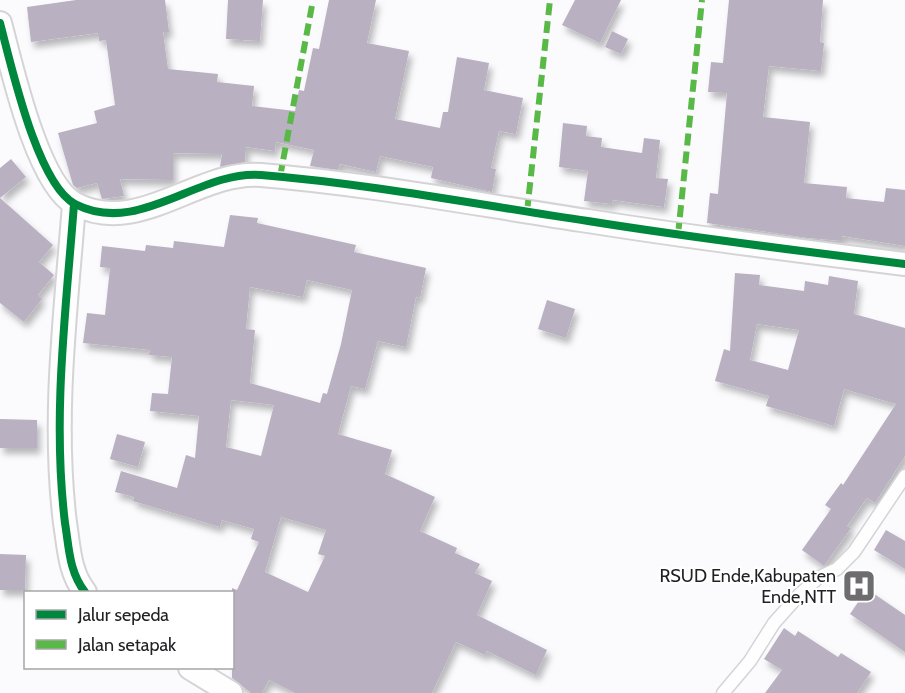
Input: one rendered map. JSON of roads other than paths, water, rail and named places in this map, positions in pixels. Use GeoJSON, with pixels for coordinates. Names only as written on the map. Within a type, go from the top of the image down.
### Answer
{"type":"FeatureCollection","features":[{"type":"Feature","properties":{"kind":"street"},"geometry":{"type":"LineString","coordinates":[[0,23],[31,133],[48,172],[60,192],[74,204],[103,212],[130,212],[154,206],[220,180],[240,175],[262,176],[420,195],[678,235],[905,264]]}},
{"type":"Feature","properties":{"kind":"street"},"geometry":{"type":"LineString","coordinates":[[74,204],[59,413],[62,499],[71,564],[84,591]]}},
{"type":"Feature","properties":{"kind":"street"},"geometry":{"type":"LineString","coordinates":[[192,669],[231,693]]}},
{"type":"Feature","properties":{"kind":"lane"},"geometry":{"type":"LineString","coordinates":[[723,693],[750,661],[774,623],[799,596],[818,578],[837,570],[854,552],[905,476]]}},
{"type":"Feature","properties":{"kind":"place","name":"RSUD Ende,Kabupaten Ende,NTT"},"geometry":{"type":"Point","coordinates":[859,586]}}]}
